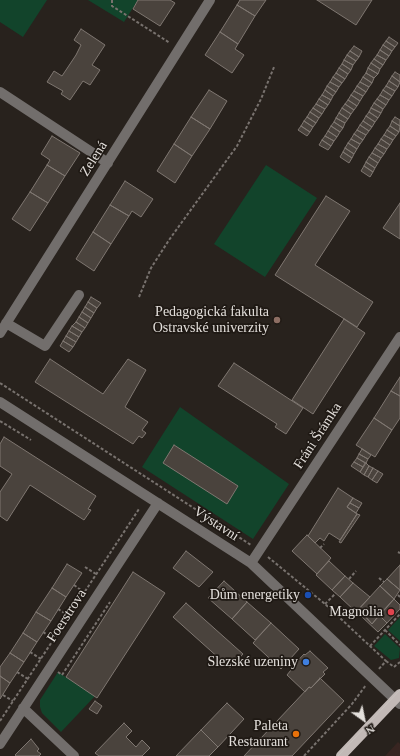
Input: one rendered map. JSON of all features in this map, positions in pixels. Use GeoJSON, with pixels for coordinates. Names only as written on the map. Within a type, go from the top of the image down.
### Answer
{"type":"FeatureCollection","features":[{"type":"Feature","properties":{"kind":"main road"},"geometry":{"type":"LineString","coordinates":[[341,756],[398,699]]}},
{"type":"Feature","properties":{"kind":"street","name":"Zelená"},"geometry":{"type":"LineString","coordinates":[[0,333],[210,0]]}},
{"type":"Feature","properties":{"kind":"street"},"geometry":{"type":"LineString","coordinates":[[0,92],[108,163]]}},
{"type":"Feature","properties":{"kind":"street"},"geometry":{"type":"LineString","coordinates":[[6,323],[45,346],[79,295]]}},
{"type":"Feature","properties":{"kind":"street","name":"Fráni Šrámka"},"geometry":{"type":"LineString","coordinates":[[251,563],[400,337]]}},
{"type":"Feature","properties":{"kind":"street","name":"Výstavní"},"geometry":{"type":"LineString","coordinates":[[0,402],[251,563],[398,699]]}},
{"type":"Feature","properties":{"kind":"street","name":"Foerstrova"},"geometry":{"type":"LineString","coordinates":[[0,744],[158,503]]}},
{"type":"Feature","properties":{"kind":"street"},"geometry":{"type":"LineString","coordinates":[[24,708],[74,756]]}},
{"type":"Feature","properties":{"kind":"path"},"geometry":{"type":"LineString","coordinates":[[112,0],[112,6],[172,44]]}},
{"type":"Feature","properties":{"kind":"path"},"geometry":{"type":"LineString","coordinates":[[139,297],[151,268],[169,240],[237,146],[261,99],[274,67]]}},
{"type":"Feature","properties":{"kind":"path"},"geometry":{"type":"LineString","coordinates":[[0,383],[260,550]]}},
{"type":"Feature","properties":{"kind":"path"},"geometry":{"type":"LineString","coordinates":[[0,421],[31,440]]}},
{"type":"Feature","properties":{"kind":"path"},"geometry":{"type":"LineString","coordinates":[[0,720],[139,509]]}},
{"type":"Feature","properties":{"kind":"path"},"geometry":{"type":"LineString","coordinates":[[320,548],[324,544]]}},
{"type":"Feature","properties":{"kind":"path"},"geometry":{"type":"LineString","coordinates":[[85,567],[106,581]]}},
{"type":"Feature","properties":{"kind":"path"},"geometry":{"type":"LineString","coordinates":[[349,579],[356,571]]}},
{"type":"Feature","properties":{"kind":"path"},"geometry":{"type":"LineString","coordinates":[[379,578],[384,582]]}},
{"type":"Feature","properties":{"kind":"path"},"geometry":{"type":"LineString","coordinates":[[74,585],[95,599]]}},
{"type":"Feature","properties":{"kind":"path"},"geometry":{"type":"LineString","coordinates":[[325,604],[336,593]]}},
{"type":"Feature","properties":{"kind":"path"},"geometry":{"type":"LineString","coordinates":[[30,652],[62,675],[110,602]]}},
{"type":"Feature","properties":{"kind":"path"},"geometry":{"type":"LineString","coordinates":[[58,609],[79,623]]}},
{"type":"Feature","properties":{"kind":"path"},"geometry":{"type":"LineString","coordinates":[[370,646],[400,614]]}},
{"type":"Feature","properties":{"kind":"path"},"geometry":{"type":"LineString","coordinates":[[385,630],[400,645]]}},
{"type":"Feature","properties":{"kind":"path"},"geometry":{"type":"LineString","coordinates":[[44,632],[64,646]]}},
{"type":"Feature","properties":{"kind":"path"},"geometry":{"type":"LineString","coordinates":[[386,661],[394,667],[400,662]]}},
{"type":"Feature","properties":{"kind":"path"},"geometry":{"type":"LineString","coordinates":[[17,672],[38,686]]}},
{"type":"Feature","properties":{"kind":"path"},"geometry":{"type":"LineString","coordinates":[[3,695],[13,701]]}},
{"type":"Feature","properties":{"kind":"shaded area"},"geometry":{"type":"Polygon","coordinates":[[[398,742],[400,744],[400,756],[385,756],[398,742]]]}},
{"type":"Feature","properties":{"kind":"green space"},"geometry":{"type":"Polygon","coordinates":[[[0,0],[47,0],[23,37],[0,22],[0,0]]]}},
{"type":"Feature","properties":{"kind":"green space"},"geometry":{"type":"Polygon","coordinates":[[[88,0],[138,0],[124,22],[88,0]]]}},
{"type":"Feature","properties":{"kind":"green space"},"geometry":{"type":"Polygon","coordinates":[[[266,165],[317,198],[265,277],[214,244],[266,165]]]}},
{"type":"Feature","properties":{"kind":"green space"},"geometry":{"type":"Polygon","coordinates":[[[180,407],[289,484],[253,539],[142,467],[180,407]]]}},
{"type":"Feature","properties":{"kind":"green space"},"geometry":{"type":"Polygon","coordinates":[[[400,617],[400,641],[388,630],[400,617]]]}},
{"type":"Feature","properties":{"kind":"green space"},"geometry":{"type":"Polygon","coordinates":[[[385,634],[400,648],[399,658],[391,660],[374,646],[385,634]]]}},
{"type":"Feature","properties":{"kind":"green space"},"geometry":{"type":"Polygon","coordinates":[[[58,672],[95,696],[61,732],[42,713],[40,707],[40,700],[58,672]]]}},
{"type":"Feature","properties":{"kind":"building"},"geometry":{"type":"Polygon","coordinates":[[[138,0],[170,0],[175,3],[160,26],[133,9],[138,0]]]}},
{"type":"Feature","properties":{"kind":"building"},"geometry":{"type":"Polygon","coordinates":[[[240,0],[266,0],[255,16],[237,5],[240,0]]]}},
{"type":"Feature","properties":{"kind":"building"},"geometry":{"type":"Polygon","coordinates":[[[317,0],[372,0],[356,25],[317,0]]]}},
{"type":"Feature","properties":{"kind":"building"},"geometry":{"type":"Polygon","coordinates":[[[237,5],[255,16],[238,44],[220,32],[237,5]]]}},
{"type":"Feature","properties":{"kind":"building"},"geometry":{"type":"Polygon","coordinates":[[[81,29],[105,45],[92,65],[100,70],[90,85],[83,81],[70,100],[61,94],[63,91],[47,82],[54,71],[62,76],[76,55],[81,45],[74,40],[81,29]]]}},
{"type":"Feature","properties":{"kind":"building"},"geometry":{"type":"Polygon","coordinates":[[[220,32],[238,44],[235,49],[244,55],[232,73],[205,55],[220,32]]]}},
{"type":"Feature","properties":{"kind":"building"},"geometry":{"type":"Polygon","coordinates":[[[389,37],[398,43],[395,47],[386,41],[389,37]]]}},
{"type":"Feature","properties":{"kind":"building"},"geometry":{"type":"Polygon","coordinates":[[[386,41],[395,47],[392,51],[383,45],[386,41]]]}},
{"type":"Feature","properties":{"kind":"building"},"geometry":{"type":"Polygon","coordinates":[[[383,45],[392,51],[389,56],[380,50],[383,45]]]}},
{"type":"Feature","properties":{"kind":"building"},"geometry":{"type":"Polygon","coordinates":[[[354,46],[362,51],[359,57],[350,51],[354,46]]]}},
{"type":"Feature","properties":{"kind":"building"},"geometry":{"type":"Polygon","coordinates":[[[380,50],[389,56],[386,60],[377,55],[380,50]]]}},
{"type":"Feature","properties":{"kind":"building"},"geometry":{"type":"Polygon","coordinates":[[[350,51],[359,57],[356,61],[347,55],[350,51]]]}},
{"type":"Feature","properties":{"kind":"building"},"geometry":{"type":"Polygon","coordinates":[[[347,55],[356,61],[353,65],[344,60],[347,55]]]}},
{"type":"Feature","properties":{"kind":"building"},"geometry":{"type":"Polygon","coordinates":[[[377,55],[386,60],[383,65],[374,59],[377,55]]]}},
{"type":"Feature","properties":{"kind":"building"},"geometry":{"type":"Polygon","coordinates":[[[374,59],[383,65],[380,69],[371,63],[374,59]]]}},
{"type":"Feature","properties":{"kind":"building"},"geometry":{"type":"Polygon","coordinates":[[[344,60],[353,65],[351,70],[342,64],[344,60]]]}},
{"type":"Feature","properties":{"kind":"building"},"geometry":{"type":"Polygon","coordinates":[[[371,63],[380,69],[378,74],[368,68],[371,63]]]}},
{"type":"Feature","properties":{"kind":"building"},"geometry":{"type":"Polygon","coordinates":[[[342,64],[351,70],[348,74],[339,68],[342,64]]]}},
{"type":"Feature","properties":{"kind":"building"},"geometry":{"type":"Polygon","coordinates":[[[339,68],[348,74],[345,79],[336,73],[339,68]]]}},
{"type":"Feature","properties":{"kind":"building"},"geometry":{"type":"Polygon","coordinates":[[[368,68],[378,74],[374,78],[366,73],[368,68]]]}},
{"type":"Feature","properties":{"kind":"building"},"geometry":{"type":"Polygon","coordinates":[[[395,72],[400,75],[400,82],[392,76],[395,72]]]}},
{"type":"Feature","properties":{"kind":"building"},"geometry":{"type":"Polygon","coordinates":[[[336,73],[345,79],[342,83],[333,77],[336,73]]]}},
{"type":"Feature","properties":{"kind":"building"},"geometry":{"type":"Polygon","coordinates":[[[366,73],[374,78],[372,83],[363,77],[366,73]]]}},
{"type":"Feature","properties":{"kind":"building"},"geometry":{"type":"Polygon","coordinates":[[[392,76],[400,82],[398,87],[389,81],[392,76]]]}},
{"type":"Feature","properties":{"kind":"building"},"geometry":{"type":"Polygon","coordinates":[[[333,77],[342,83],[339,87],[330,82],[333,77]]]}},
{"type":"Feature","properties":{"kind":"building"},"geometry":{"type":"Polygon","coordinates":[[[363,77],[372,83],[369,87],[360,82],[363,77]]]}},
{"type":"Feature","properties":{"kind":"building"},"geometry":{"type":"Polygon","coordinates":[[[389,81],[398,87],[395,91],[386,86],[389,81]]]}},
{"type":"Feature","properties":{"kind":"building"},"geometry":{"type":"Polygon","coordinates":[[[330,82],[339,87],[336,92],[327,86],[330,82]]]}},
{"type":"Feature","properties":{"kind":"building"},"geometry":{"type":"Polygon","coordinates":[[[360,82],[369,87],[366,92],[357,86],[360,82]]]}},
{"type":"Feature","properties":{"kind":"building"},"geometry":{"type":"Polygon","coordinates":[[[327,86],[336,92],[333,96],[325,90],[327,86]]]}},
{"type":"Feature","properties":{"kind":"building"},"geometry":{"type":"Polygon","coordinates":[[[357,86],[366,92],[363,96],[354,91],[357,86]]]}},
{"type":"Feature","properties":{"kind":"building"},"geometry":{"type":"Polygon","coordinates":[[[386,86],[395,91],[392,96],[383,90],[386,86]]]}},
{"type":"Feature","properties":{"kind":"building"},"geometry":{"type":"Polygon","coordinates":[[[209,90],[227,101],[210,129],[191,117],[209,90]]]}},
{"type":"Feature","properties":{"kind":"building"},"geometry":{"type":"Polygon","coordinates":[[[325,90],[333,96],[331,100],[322,95],[325,90]]]}},
{"type":"Feature","properties":{"kind":"building"},"geometry":{"type":"Polygon","coordinates":[[[383,90],[392,96],[389,100],[380,95],[383,90]]]}},
{"type":"Feature","properties":{"kind":"building"},"geometry":{"type":"Polygon","coordinates":[[[354,91],[363,96],[360,101],[351,95],[354,91]]]}},
{"type":"Feature","properties":{"kind":"building"},"geometry":{"type":"Polygon","coordinates":[[[322,95],[331,100],[328,105],[319,99],[322,95]]]}},
{"type":"Feature","properties":{"kind":"building"},"geometry":{"type":"Polygon","coordinates":[[[351,95],[360,101],[357,106],[348,100],[351,95]]]}},
{"type":"Feature","properties":{"kind":"building"},"geometry":{"type":"Polygon","coordinates":[[[380,95],[389,100],[386,105],[377,99],[380,95]]]}},
{"type":"Feature","properties":{"kind":"building"},"geometry":{"type":"Polygon","coordinates":[[[319,99],[328,105],[325,109],[316,104],[319,99]]]}},
{"type":"Feature","properties":{"kind":"building"},"geometry":{"type":"Polygon","coordinates":[[[377,99],[386,105],[383,109],[374,103],[377,99]]]}},
{"type":"Feature","properties":{"kind":"building"},"geometry":{"type":"Polygon","coordinates":[[[348,100],[357,106],[354,110],[345,104],[348,100]]]}},
{"type":"Feature","properties":{"kind":"building"},"geometry":{"type":"Polygon","coordinates":[[[374,103],[383,109],[381,113],[371,108],[374,103]]]}},
{"type":"Feature","properties":{"kind":"building"},"geometry":{"type":"Polygon","coordinates":[[[316,104],[325,109],[322,114],[313,108],[316,104]]]}},
{"type":"Feature","properties":{"kind":"building"},"geometry":{"type":"Polygon","coordinates":[[[345,104],[354,110],[351,114],[342,108],[345,104]]]}},
{"type":"Feature","properties":{"kind":"building"},"geometry":{"type":"Polygon","coordinates":[[[313,108],[322,114],[319,118],[310,112],[313,108]]]}},
{"type":"Feature","properties":{"kind":"building"},"geometry":{"type":"Polygon","coordinates":[[[342,108],[351,114],[348,119],[339,113],[342,108]]]}},
{"type":"Feature","properties":{"kind":"building"},"geometry":{"type":"Polygon","coordinates":[[[371,108],[381,113],[378,118],[369,112],[371,108]]]}},
{"type":"Feature","properties":{"kind":"building"},"geometry":{"type":"Polygon","coordinates":[[[310,112],[319,118],[316,123],[307,117],[310,112]]]}},
{"type":"Feature","properties":{"kind":"building"},"geometry":{"type":"Polygon","coordinates":[[[369,112],[378,118],[375,122],[366,116],[369,112]]]}},
{"type":"Feature","properties":{"kind":"building"},"geometry":{"type":"Polygon","coordinates":[[[339,113],[348,119],[345,123],[336,118],[339,113]]]}},
{"type":"Feature","properties":{"kind":"building"},"geometry":{"type":"Polygon","coordinates":[[[366,116],[375,122],[372,127],[363,121],[366,116]]]}},
{"type":"Feature","properties":{"kind":"building"},"geometry":{"type":"Polygon","coordinates":[[[191,117],[210,129],[192,156],[174,144],[191,117]]]}},
{"type":"Feature","properties":{"kind":"building"},"geometry":{"type":"Polygon","coordinates":[[[307,117],[316,123],[313,127],[304,121],[307,117]]]}},
{"type":"Feature","properties":{"kind":"building"},"geometry":{"type":"Polygon","coordinates":[[[395,117],[400,120],[400,126],[392,121],[395,117]]]}},
{"type":"Feature","properties":{"kind":"building"},"geometry":{"type":"Polygon","coordinates":[[[336,118],[345,123],[343,128],[334,122],[336,118]]]}},
{"type":"Feature","properties":{"kind":"building"},"geometry":{"type":"Polygon","coordinates":[[[304,121],[313,127],[310,132],[301,126],[304,121]]]}},
{"type":"Feature","properties":{"kind":"building"},"geometry":{"type":"Polygon","coordinates":[[[363,121],[372,127],[369,131],[360,125],[363,121]]]}},
{"type":"Feature","properties":{"kind":"building"},"geometry":{"type":"Polygon","coordinates":[[[392,121],[400,126],[399,132],[390,126],[392,121]]]}},
{"type":"Feature","properties":{"kind":"building"},"geometry":{"type":"Polygon","coordinates":[[[334,122],[343,128],[340,132],[331,126],[334,122]]]}},
{"type":"Feature","properties":{"kind":"building"},"geometry":{"type":"Polygon","coordinates":[[[360,125],[369,131],[366,135],[357,130],[360,125]]]}},
{"type":"Feature","properties":{"kind":"building"},"geometry":{"type":"Polygon","coordinates":[[[301,126],[310,132],[307,136],[298,130],[301,126]]]}},
{"type":"Feature","properties":{"kind":"building"},"geometry":{"type":"Polygon","coordinates":[[[331,126],[340,132],[337,137],[328,131],[331,126]]]}},
{"type":"Feature","properties":{"kind":"building"},"geometry":{"type":"Polygon","coordinates":[[[390,126],[399,132],[396,136],[387,130],[390,126]]]}},
{"type":"Feature","properties":{"kind":"building"},"geometry":{"type":"Polygon","coordinates":[[[357,130],[366,135],[363,140],[354,134],[357,130]]]}},
{"type":"Feature","properties":{"kind":"building"},"geometry":{"type":"Polygon","coordinates":[[[387,130],[396,136],[393,140],[384,135],[387,130]]]}},
{"type":"Feature","properties":{"kind":"building"},"geometry":{"type":"Polygon","coordinates":[[[328,131],[337,137],[334,141],[325,136],[328,131]]]}},
{"type":"Feature","properties":{"kind":"building"},"geometry":{"type":"Polygon","coordinates":[[[354,134],[363,140],[360,144],[351,139],[354,134]]]}},
{"type":"Feature","properties":{"kind":"building"},"geometry":{"type":"Polygon","coordinates":[[[384,135],[393,140],[390,145],[381,139],[384,135]]]}},
{"type":"Feature","properties":{"kind":"building"},"geometry":{"type":"Polygon","coordinates":[[[52,136],[80,153],[65,176],[47,165],[50,160],[41,154],[52,136]]]}},
{"type":"Feature","properties":{"kind":"building"},"geometry":{"type":"Polygon","coordinates":[[[325,136],[334,141],[331,146],[322,140],[325,136]]]}},
{"type":"Feature","properties":{"kind":"building"},"geometry":{"type":"Polygon","coordinates":[[[351,139],[360,144],[357,149],[348,143],[351,139]]]}},
{"type":"Feature","properties":{"kind":"building"},"geometry":{"type":"Polygon","coordinates":[[[381,139],[390,145],[387,149],[378,144],[381,139]]]}},
{"type":"Feature","properties":{"kind":"building"},"geometry":{"type":"Polygon","coordinates":[[[322,140],[331,146],[328,150],[319,145],[322,140]]]}},
{"type":"Feature","properties":{"kind":"building"},"geometry":{"type":"Polygon","coordinates":[[[348,143],[357,149],[354,154],[345,148],[348,143]]]}},
{"type":"Feature","properties":{"kind":"building"},"geometry":{"type":"Polygon","coordinates":[[[174,144],[192,156],[175,183],[157,171],[174,144]]]}},
{"type":"Feature","properties":{"kind":"building"},"geometry":{"type":"Polygon","coordinates":[[[378,144],[387,149],[384,154],[375,148],[378,144]]]}},
{"type":"Feature","properties":{"kind":"building"},"geometry":{"type":"Polygon","coordinates":[[[345,148],[354,154],[352,158],[343,152],[345,148]]]}},
{"type":"Feature","properties":{"kind":"building"},"geometry":{"type":"Polygon","coordinates":[[[375,148],[384,154],[381,158],[372,153],[375,148]]]}},
{"type":"Feature","properties":{"kind":"building"},"geometry":{"type":"Polygon","coordinates":[[[343,152],[352,158],[349,163],[340,157],[343,152]]]}},
{"type":"Feature","properties":{"kind":"building"},"geometry":{"type":"Polygon","coordinates":[[[372,153],[381,158],[378,163],[369,157],[372,153]]]}},
{"type":"Feature","properties":{"kind":"building"},"geometry":{"type":"Polygon","coordinates":[[[369,157],[378,163],[375,168],[366,162],[369,157]]]}},
{"type":"Feature","properties":{"kind":"building"},"geometry":{"type":"Polygon","coordinates":[[[366,162],[375,168],[373,172],[364,166],[366,162]]]}},
{"type":"Feature","properties":{"kind":"building"},"geometry":{"type":"Polygon","coordinates":[[[47,165],[65,176],[48,203],[30,192],[47,165]]]}},
{"type":"Feature","properties":{"kind":"building"},"geometry":{"type":"Polygon","coordinates":[[[364,166],[373,172],[370,177],[361,171],[364,166]]]}},
{"type":"Feature","properties":{"kind":"building"},"geometry":{"type":"Polygon","coordinates":[[[125,181],[153,199],[141,217],[132,211],[129,216],[110,205],[125,181]]]}},
{"type":"Feature","properties":{"kind":"building"},"geometry":{"type":"Polygon","coordinates":[[[30,192],[48,203],[30,231],[12,219],[30,192]]]}},
{"type":"Feature","properties":{"kind":"building"},"geometry":{"type":"Polygon","coordinates":[[[326,196],[350,211],[315,265],[373,302],[357,327],[275,275],[326,196]]]}},
{"type":"Feature","properties":{"kind":"building"},"geometry":{"type":"Polygon","coordinates":[[[400,203],[400,239],[383,228],[400,203]]]}},
{"type":"Feature","properties":{"kind":"building"},"geometry":{"type":"Polygon","coordinates":[[[110,205],[129,216],[111,244],[93,232],[110,205]]]}},
{"type":"Feature","properties":{"kind":"building"},"geometry":{"type":"Polygon","coordinates":[[[93,232],[111,244],[94,271],[76,259],[93,232]]]}},
{"type":"Feature","properties":{"kind":"building"},"geometry":{"type":"Polygon","coordinates":[[[91,297],[101,303],[97,308],[88,302],[91,297]]]}},
{"type":"Feature","properties":{"kind":"building"},"geometry":{"type":"Polygon","coordinates":[[[88,302],[97,308],[94,313],[85,307],[88,302]]]}},
{"type":"Feature","properties":{"kind":"building"},"geometry":{"type":"Polygon","coordinates":[[[85,307],[94,313],[91,318],[82,312],[85,307]]]}},
{"type":"Feature","properties":{"kind":"building"},"geometry":{"type":"Polygon","coordinates":[[[82,312],[91,318],[88,323],[79,317],[82,312]]]}},
{"type":"Feature","properties":{"kind":"building"},"geometry":{"type":"Polygon","coordinates":[[[79,317],[88,323],[85,328],[76,322],[79,317]]]}},
{"type":"Feature","properties":{"kind":"building"},"geometry":{"type":"Polygon","coordinates":[[[344,319],[365,333],[313,414],[292,400],[344,319]]]}},
{"type":"Feature","properties":{"kind":"building"},"geometry":{"type":"Polygon","coordinates":[[[76,322],[85,328],[82,332],[72,326],[76,322]]]}},
{"type":"Feature","properties":{"kind":"building"},"geometry":{"type":"Polygon","coordinates":[[[72,326],[82,332],[79,337],[69,331],[72,326]]]}},
{"type":"Feature","properties":{"kind":"building"},"geometry":{"type":"Polygon","coordinates":[[[69,331],[79,337],[76,342],[66,336],[69,331]]]}},
{"type":"Feature","properties":{"kind":"building"},"geometry":{"type":"Polygon","coordinates":[[[66,336],[76,342],[73,347],[63,341],[66,336]]]}},
{"type":"Feature","properties":{"kind":"building"},"geometry":{"type":"Polygon","coordinates":[[[63,341],[73,347],[69,352],[60,346],[63,341]]]}},
{"type":"Feature","properties":{"kind":"building"},"geometry":{"type":"Polygon","coordinates":[[[50,359],[103,394],[128,359],[146,370],[125,407],[148,422],[142,430],[146,433],[142,438],[139,436],[133,444],[35,382],[50,359]]]}},
{"type":"Feature","properties":{"kind":"building"},"geometry":{"type":"Polygon","coordinates":[[[234,363],[303,408],[286,434],[275,427],[277,424],[218,386],[234,363]]]}},
{"type":"Feature","properties":{"kind":"building"},"geometry":{"type":"Polygon","coordinates":[[[400,377],[400,396],[391,391],[400,377]]]}},
{"type":"Feature","properties":{"kind":"building"},"geometry":{"type":"Polygon","coordinates":[[[391,391],[400,396],[400,418],[392,430],[374,418],[391,391]]]}},
{"type":"Feature","properties":{"kind":"building"},"geometry":{"type":"Polygon","coordinates":[[[374,418],[392,430],[375,457],[356,445],[374,418]]]}},
{"type":"Feature","properties":{"kind":"building"},"geometry":{"type":"Polygon","coordinates":[[[4,437],[96,496],[88,509],[91,510],[84,520],[30,485],[7,521],[0,516],[0,492],[12,474],[0,466],[0,444],[4,437]]]}},
{"type":"Feature","properties":{"kind":"building"},"geometry":{"type":"Polygon","coordinates":[[[174,445],[238,486],[227,504],[163,463],[174,445]]]}},
{"type":"Feature","properties":{"kind":"building"},"geometry":{"type":"Polygon","coordinates":[[[362,449],[371,455],[368,459],[359,454],[362,449]]]}},
{"type":"Feature","properties":{"kind":"building"},"geometry":{"type":"Polygon","coordinates":[[[359,454],[368,459],[366,463],[357,458],[359,454]]]}},
{"type":"Feature","properties":{"kind":"building"},"geometry":{"type":"Polygon","coordinates":[[[357,458],[365,463],[363,467],[354,462],[357,458]]]}},
{"type":"Feature","properties":{"kind":"building"},"geometry":{"type":"Polygon","coordinates":[[[354,462],[363,467],[360,472],[351,466],[354,462]]]}},
{"type":"Feature","properties":{"kind":"building"},"geometry":{"type":"Polygon","coordinates":[[[366,463],[369,466],[364,475],[360,472],[366,463]]]}},
{"type":"Feature","properties":{"kind":"building"},"geometry":{"type":"Polygon","coordinates":[[[369,466],[373,468],[368,477],[364,475],[369,466]]]}},
{"type":"Feature","properties":{"kind":"building"},"geometry":{"type":"Polygon","coordinates":[[[373,468],[378,471],[372,480],[368,477],[373,468]]]}},
{"type":"Feature","properties":{"kind":"building"},"geometry":{"type":"Polygon","coordinates":[[[378,471],[383,474],[377,483],[372,480],[378,471]]]}},
{"type":"Feature","properties":{"kind":"building"},"geometry":{"type":"Polygon","coordinates":[[[338,488],[353,498],[347,507],[357,514],[340,540],[329,533],[324,541],[320,538],[315,543],[308,536],[338,488]]]}},
{"type":"Feature","properties":{"kind":"building"},"geometry":{"type":"Polygon","coordinates":[[[353,498],[362,503],[359,508],[350,503],[353,498]]]}},
{"type":"Feature","properties":{"kind":"building"},"geometry":{"type":"Polygon","coordinates":[[[350,503],[359,508],[356,513],[347,507],[350,503]]]}},
{"type":"Feature","properties":{"kind":"building"},"geometry":{"type":"Polygon","coordinates":[[[357,514],[360,515],[341,543],[339,542],[357,514]]]}},
{"type":"Feature","properties":{"kind":"building"},"geometry":{"type":"Polygon","coordinates":[[[307,535],[331,558],[317,574],[292,551],[307,535]]]}},
{"type":"Feature","properties":{"kind":"building"},"geometry":{"type":"Polygon","coordinates":[[[186,551],[213,572],[199,587],[173,568],[186,551]]]}},
{"type":"Feature","properties":{"kind":"building"},"geometry":{"type":"Polygon","coordinates":[[[329,561],[345,576],[332,590],[316,575],[329,561]]]}},
{"type":"Feature","properties":{"kind":"building"},"geometry":{"type":"Polygon","coordinates":[[[67,564],[82,573],[66,597],[52,588],[67,564]]]}},
{"type":"Feature","properties":{"kind":"building"},"geometry":{"type":"Polygon","coordinates":[[[400,565],[400,590],[387,579],[400,565]]]}},
{"type":"Feature","properties":{"kind":"building"},"geometry":{"type":"Polygon","coordinates":[[[133,572],[165,593],[97,698],[66,677],[133,572]]]}},
{"type":"Feature","properties":{"kind":"building"},"geometry":{"type":"Polygon","coordinates":[[[345,576],[353,583],[340,597],[332,590],[345,576]]]}},
{"type":"Feature","properties":{"kind":"building"},"geometry":{"type":"Polygon","coordinates":[[[387,579],[400,590],[394,599],[380,586],[387,579]]]}},
{"type":"Feature","properties":{"kind":"building"},"geometry":{"type":"Polygon","coordinates":[[[224,581],[247,602],[232,619],[208,598],[224,581]]]}},
{"type":"Feature","properties":{"kind":"building"},"geometry":{"type":"Polygon","coordinates":[[[353,583],[370,597],[356,612],[340,597],[353,583]]]}},
{"type":"Feature","properties":{"kind":"building"},"geometry":{"type":"Polygon","coordinates":[[[380,586],[394,599],[372,624],[363,614],[361,616],[356,612],[380,586]]]}},
{"type":"Feature","properties":{"kind":"building"},"geometry":{"type":"Polygon","coordinates":[[[52,588],[66,597],[51,621],[36,612],[52,588]]]}},
{"type":"Feature","properties":{"kind":"building"},"geometry":{"type":"Polygon","coordinates":[[[394,599],[400,605],[400,609],[387,623],[379,615],[394,599]]]}},
{"type":"Feature","properties":{"kind":"building"},"geometry":{"type":"Polygon","coordinates":[[[247,602],[271,623],[255,640],[232,619],[247,602]]]}},
{"type":"Feature","properties":{"kind":"building"},"geometry":{"type":"Polygon","coordinates":[[[186,603],[243,654],[230,668],[173,617],[186,603]]]}},
{"type":"Feature","properties":{"kind":"building"},"geometry":{"type":"Polygon","coordinates":[[[36,612],[51,621],[37,642],[23,633],[36,612]]]}},
{"type":"Feature","properties":{"kind":"building"},"geometry":{"type":"Polygon","coordinates":[[[363,614],[372,624],[379,615],[387,623],[378,632],[361,616],[363,614]]]}},
{"type":"Feature","properties":{"kind":"building"},"geometry":{"type":"Polygon","coordinates":[[[271,623],[299,649],[281,669],[253,643],[271,623]]]}},
{"type":"Feature","properties":{"kind":"building"},"geometry":{"type":"Polygon","coordinates":[[[23,633],[37,642],[24,662],[10,653],[23,633]]]}},
{"type":"Feature","properties":{"kind":"building"},"geometry":{"type":"Polygon","coordinates":[[[310,651],[328,668],[323,672],[325,674],[305,692],[287,675],[291,670],[290,669],[304,654],[305,655],[310,651]]]}},
{"type":"Feature","properties":{"kind":"building"},"geometry":{"type":"Polygon","coordinates":[[[10,653],[24,662],[10,683],[0,676],[0,667],[10,653]]]}},
{"type":"Feature","properties":{"kind":"building"},"geometry":{"type":"Polygon","coordinates":[[[0,676],[10,683],[0,699],[0,676]]]}},
{"type":"Feature","properties":{"kind":"building"},"geometry":{"type":"Polygon","coordinates":[[[320,678],[344,701],[292,756],[244,756],[260,739],[259,738],[261,738],[309,687],[311,688],[320,678]]]}},
{"type":"Feature","properties":{"kind":"building"},"geometry":{"type":"Polygon","coordinates":[[[95,701],[102,706],[97,714],[89,709],[95,701]]]}},
{"type":"Feature","properties":{"kind":"building"},"geometry":{"type":"Polygon","coordinates":[[[227,703],[244,719],[218,747],[201,730],[227,703]]]}},
{"type":"Feature","properties":{"kind":"building"},"geometry":{"type":"Polygon","coordinates":[[[124,723],[132,731],[126,737],[136,747],[142,740],[150,748],[142,756],[99,756],[95,753],[124,723]]]}},
{"type":"Feature","properties":{"kind":"building"},"geometry":{"type":"Polygon","coordinates":[[[201,730],[218,747],[209,756],[176,756],[201,730]]]}},
{"type":"Feature","properties":{"kind":"building"},"geometry":{"type":"Polygon","coordinates":[[[31,739],[39,749],[37,751],[41,754],[39,756],[16,756],[15,755],[31,739]]]}},
{"type":"Feature","properties":{"kind":"tram line"},"geometry":{"type":"LineString","coordinates":[[338,756],[400,690]]}},
{"type":"Feature","properties":{"kind":"place","name":"Pedagogická fakulta Ostravské univerzity"},"geometry":{"type":"Point","coordinates":[277,320]}},
{"type":"Feature","properties":{"kind":"place","name":"Dům energetiky"},"geometry":{"type":"Point","coordinates":[308,595]}},
{"type":"Feature","properties":{"kind":"place","name":"Magnolia"},"geometry":{"type":"Point","coordinates":[391,612]}},
{"type":"Feature","properties":{"kind":"place","name":"Slezské uzeniny"},"geometry":{"type":"Point","coordinates":[306,662]}},
{"type":"Feature","properties":{"kind":"place","name":"Paleta Restaurant"},"geometry":{"type":"Point","coordinates":[296,734]}}]}
